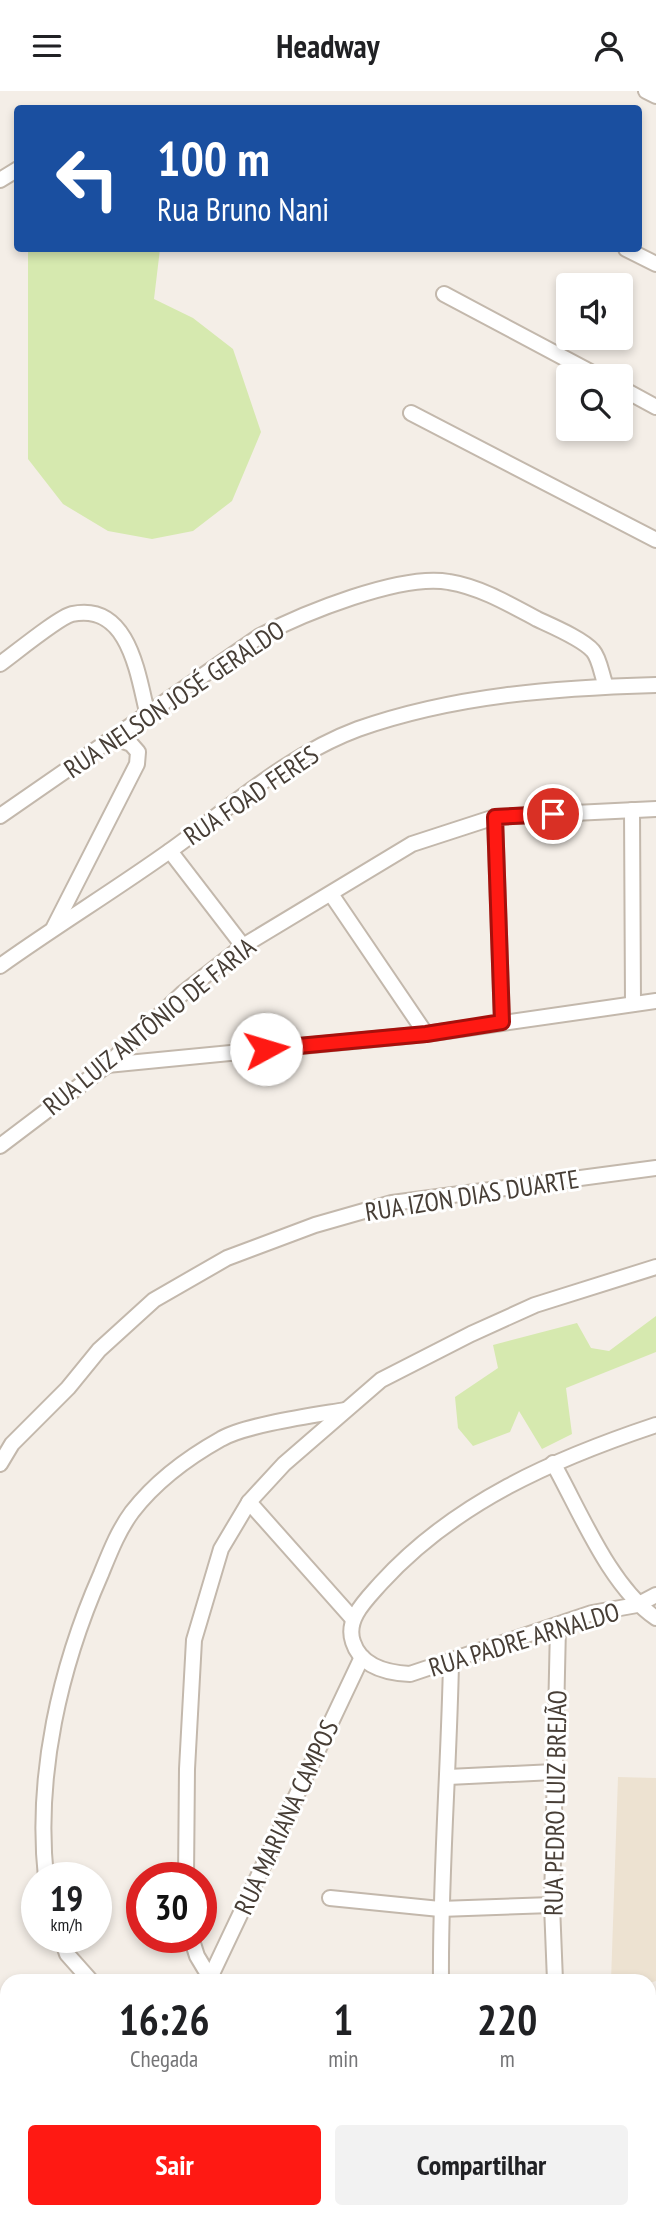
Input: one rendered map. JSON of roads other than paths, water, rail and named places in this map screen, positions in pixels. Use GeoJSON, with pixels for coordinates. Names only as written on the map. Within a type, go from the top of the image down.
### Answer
{"type":"FeatureCollection","features":[{"type":"Feature","properties":{"kind":"street"},"geometry":{"type":"LineString","coordinates":[[646,91],[656,96]]}},
{"type":"Feature","properties":{"kind":"street"},"geometry":{"type":"LineString","coordinates":[[632,252],[656,264]]}},
{"type":"Feature","properties":{"kind":"street"},"geometry":{"type":"LineString","coordinates":[[444,295],[575,364]]}},
{"type":"Feature","properties":{"kind":"street"},"geometry":{"type":"LineString","coordinates":[[633,395],[656,407]]}},
{"type":"Feature","properties":{"kind":"street"},"geometry":{"type":"LineString","coordinates":[[411,413],[656,540]]}},
{"type":"Feature","properties":{"kind":"street","name":"RUA NELSON JOSÉ GERALDO"},"geometry":{"type":"LineString","coordinates":[[0,815],[148,716],[260,636],[296,617],[411,583],[445,581],[499,599],[593,652],[606,686]]}},
{"type":"Feature","properties":{"kind":"street"},"geometry":{"type":"LineString","coordinates":[[0,664],[72,614],[102,617],[118,627],[131,652],[148,716]]}},
{"type":"Feature","properties":{"kind":"street","name":"RUA FOAD FERES"},"geometry":{"type":"LineString","coordinates":[[0,967],[170,851],[275,773],[356,730],[418,711],[492,695],[656,685]]}},
{"type":"Feature","properties":{"kind":"street"},"geometry":{"type":"LineString","coordinates":[[52,930],[137,764],[138,752],[131,744],[115,738]]}},
{"type":"Feature","properties":{"kind":"street","name":"RUA LUIZ ANTÔNIO DE FARIA"},"geometry":{"type":"LineString","coordinates":[[0,1146],[107,1065],[183,993],[243,946],[412,844],[437,833],[495,817],[656,809]]}},
{"type":"Feature","properties":{"kind":"street"},"geometry":{"type":"LineString","coordinates":[[632,810],[632,1004]]}},
{"type":"Feature","properties":{"kind":"street"},"geometry":{"type":"LineString","coordinates":[[495,817],[502,1022]]}},
{"type":"Feature","properties":{"kind":"street"},"geometry":{"type":"LineString","coordinates":[[170,851],[243,946]]}},
{"type":"Feature","properties":{"kind":"street"},"geometry":{"type":"LineString","coordinates":[[331,894],[426,1034]]}},
{"type":"Feature","properties":{"kind":"street"},"geometry":{"type":"LineString","coordinates":[[107,1065],[426,1034],[656,1001]]}},
{"type":"Feature","properties":{"kind":"street","name":"RUA IZON DIAS DUARTE"},"geometry":{"type":"LineString","coordinates":[[0,1464],[6,1446],[68,1388],[99,1350],[154,1300],[227,1258],[315,1225],[392,1203],[656,1168]]}},
{"type":"Feature","properties":{"kind":"street"},"geometry":{"type":"LineString","coordinates":[[186,1862],[187,1769],[194,1640],[221,1549],[249,1502],[284,1464],[381,1380],[535,1305],[656,1267]]}},
{"type":"Feature","properties":{"kind":"street"},"geometry":{"type":"LineString","coordinates":[[44,1862],[42,1843],[54,1715],[87,1604],[121,1529],[166,1475],[224,1437],[346,1410]]}},
{"type":"Feature","properties":{"kind":"street"},"geometry":{"type":"LineString","coordinates":[[362,1657],[351,1634],[353,1619],[395,1568],[463,1512],[519,1478],[656,1425]]}},
{"type":"Feature","properties":{"kind":"street"},"geometry":{"type":"LineString","coordinates":[[553,1463],[604,1555],[637,1605],[656,1618]]}},
{"type":"Feature","properties":{"kind":"street"},"geometry":{"type":"LineString","coordinates":[[249,1502],[353,1619]]}},
{"type":"Feature","properties":{"kind":"street","name":"RUA PADRE ARNALDO"},"geometry":{"type":"LineString","coordinates":[[362,1657],[384,1671],[410,1674],[558,1626],[592,1612],[637,1605],[656,1595]]}},
{"type":"Feature","properties":{"kind":"street","name":"RUA PEDRO LUIZ BREJÃO"},"geometry":{"type":"LineString","coordinates":[[555,1974],[552,1905],[558,1626]]}},
{"type":"Feature","properties":{"kind":"street","name":"RUA MARIANA CAMPOS"},"geometry":{"type":"LineString","coordinates":[[214,1974],[362,1657]]}},
{"type":"Feature","properties":{"kind":"street"},"geometry":{"type":"LineString","coordinates":[[441,1974],[440,1909],[449,1777],[451,1662]]}},
{"type":"Feature","properties":{"kind":"street"},"geometry":{"type":"LineString","coordinates":[[449,1777],[554,1772]]}},
{"type":"Feature","properties":{"kind":"street"},"geometry":{"type":"LineString","coordinates":[[330,1898],[440,1909],[552,1905]]}},
{"type":"Feature","properties":{"kind":"street"},"geometry":{"type":"LineString","coordinates":[[67,1953],[85,1974]]}},
{"type":"Feature","properties":{"kind":"street"},"geometry":{"type":"LineString","coordinates":[[196,1953],[208,1974]]}}]}
